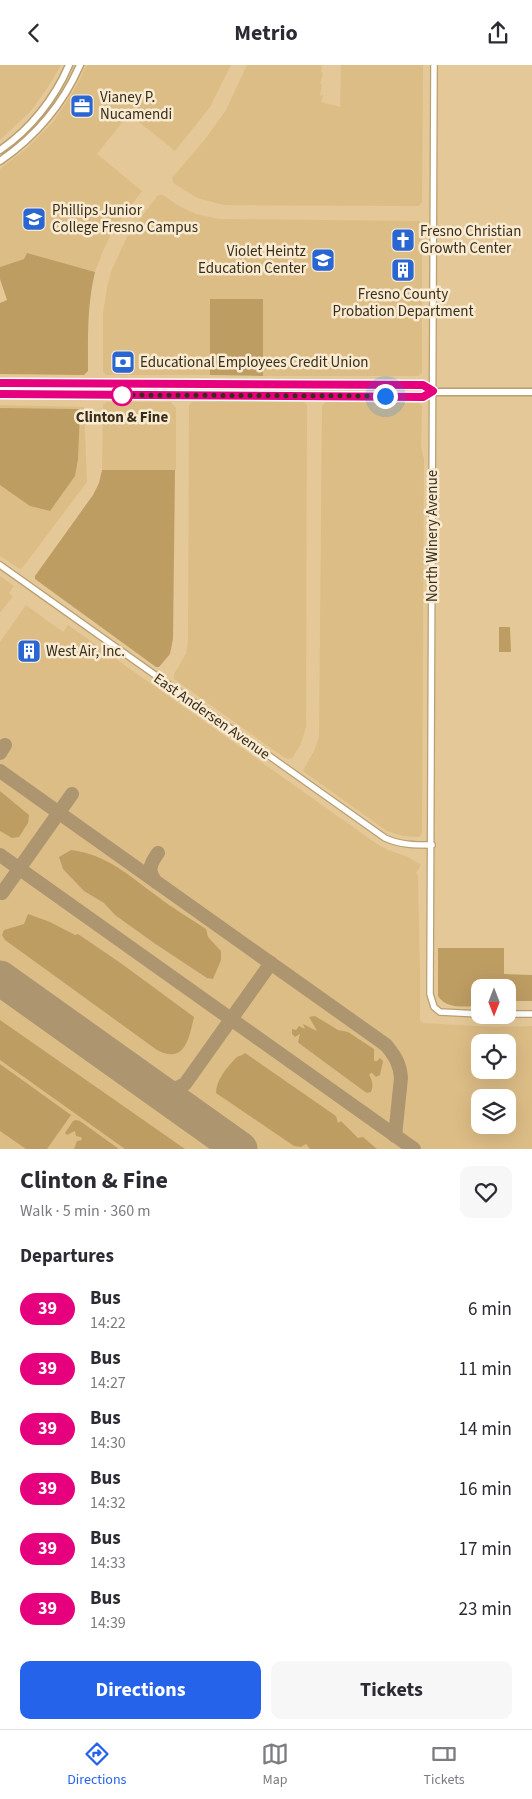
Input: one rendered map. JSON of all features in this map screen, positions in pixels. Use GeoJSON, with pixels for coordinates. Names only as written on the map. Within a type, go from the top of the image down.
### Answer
{"type":"FeatureCollection","features":[{"type":"Feature","properties":{"kind":"main road"},"geometry":{"type":"LineString","coordinates":[[0,150],[34,120],[50,99],[69,65]]}},
{"type":"Feature","properties":{"kind":"main road"},"geometry":{"type":"LineString","coordinates":[[0,161],[33,135],[48,118],[69,87],[80,65]]}},
{"type":"Feature","properties":{"kind":"main road"},"geometry":{"type":"LineString","coordinates":[[0,383],[423,385],[433,391],[532,392]]}},
{"type":"Feature","properties":{"kind":"main road"},"geometry":{"type":"LineString","coordinates":[[0,394],[423,397],[433,391]]}},
{"type":"Feature","properties":{"kind":"street","name":"North Winery Avenue"},"geometry":{"type":"LineString","coordinates":[[434,65],[430,993],[434,1007],[440,1012],[471,1014]]}},
{"type":"Feature","properties":{"kind":"street","name":"East Andersen Avenue"},"geometry":{"type":"LineString","coordinates":[[0,565],[385,838],[395,843],[432,845]]}},
{"type":"Feature","properties":{"kind":"street"},"geometry":{"type":"LineString","coordinates":[[516,1014],[532,1014]]}},
{"type":"Feature","properties":{"kind":"shaded area"},"geometry":{"type":"Polygon","coordinates":[[[0,65],[61,65],[31,111],[0,140],[0,65]]]}},
{"type":"Feature","properties":{"kind":"shaded area"},"geometry":{"type":"Polygon","coordinates":[[[87,65],[231,65],[210,107],[175,151],[129,114],[97,154],[142,191],[113,230],[95,272],[27,254],[24,259],[0,267],[0,169],[27,148],[53,122],[73,92],[87,65]]]}},
{"type":"Feature","properties":{"kind":"shaded area"},"geometry":{"type":"Polygon","coordinates":[[[247,65],[322,65],[321,72],[323,73],[320,95],[323,96],[321,102],[340,107],[341,65],[423,65],[422,202],[419,206],[224,205],[197,198],[173,183],[172,178],[206,138],[226,110],[247,65]]]}},
{"type":"Feature","properties":{"kind":"shaded area"},"geometry":{"type":"Polygon","coordinates":[[[158,195],[163,195],[179,206],[196,214],[219,219],[419,221],[422,224],[422,373],[418,376],[263,376],[263,299],[211,299],[210,375],[106,375],[103,371],[103,314],[112,269],[129,233],[158,195]]]}},
{"type":"Feature","properties":{"kind":"shaded area"},"geometry":{"type":"Polygon","coordinates":[[[27,253],[95,272],[89,309],[88,371],[84,375],[0,374],[0,303],[7,300],[0,279],[0,267],[24,259],[27,253]]]}},
{"type":"Feature","properties":{"kind":"shaded area"},"geometry":{"type":"Polygon","coordinates":[[[210,299],[263,299],[263,376],[210,375],[210,299]]]}},
{"type":"Feature","properties":{"kind":"shaded area"},"geometry":{"type":"Polygon","coordinates":[[[106,402],[171,402],[176,408],[176,470],[102,470],[103,405],[106,402]]]}},
{"type":"Feature","properties":{"kind":"shaded area"},"geometry":{"type":"Polygon","coordinates":[[[192,402],[304,402],[307,405],[306,727],[301,744],[292,758],[285,758],[174,679],[174,674],[186,654],[188,640],[189,405],[192,402]]]}},
{"type":"Feature","properties":{"kind":"shaded area"},"geometry":{"type":"Polygon","coordinates":[[[325,402],[419,403],[422,406],[421,447],[424,459],[422,833],[419,837],[403,836],[387,831],[303,770],[314,751],[319,737],[322,406],[325,402]]]}},
{"type":"Feature","properties":{"kind":"shaded area"},"geometry":{"type":"Polygon","coordinates":[[[0,405],[84,407],[87,482],[20,569],[0,556],[0,405]]]}},
{"type":"Feature","properties":{"kind":"shaded area"},"geometry":{"type":"Polygon","coordinates":[[[0,408],[78,409],[80,411],[78,459],[75,476],[50,511],[30,506],[0,485],[0,408]]]}},
{"type":"Feature","properties":{"kind":"shaded area"},"geometry":{"type":"Polygon","coordinates":[[[102,470],[175,470],[173,639],[170,654],[159,667],[156,667],[35,579],[35,576],[93,495],[99,483],[102,470]]]}},
{"type":"Feature","properties":{"kind":"shaded area"},"geometry":{"type":"Polygon","coordinates":[[[0,576],[14,586],[9,593],[13,596],[0,613],[0,576]]]}},
{"type":"Feature","properties":{"kind":"shaded area"},"geometry":{"type":"Polygon","coordinates":[[[26,605],[63,632],[68,625],[377,844],[408,857],[421,865],[416,873],[418,875],[420,1020],[423,1023],[494,1027],[532,1026],[532,1149],[0,1149],[0,642],[26,605]]]}},
{"type":"Feature","properties":{"kind":"shaded area"},"geometry":{"type":"Polygon","coordinates":[[[499,627],[510,627],[511,652],[499,652],[499,627]]]}},
{"type":"Feature","properties":{"kind":"shaded area"},"geometry":{"type":"Polygon","coordinates":[[[0,791],[29,815],[28,823],[19,837],[12,838],[0,831],[0,791]]]}},
{"type":"Feature","properties":{"kind":"shaded area"},"geometry":{"type":"Polygon","coordinates":[[[71,850],[96,856],[107,861],[206,929],[208,937],[221,951],[221,960],[213,979],[207,978],[154,943],[115,915],[104,903],[84,891],[63,869],[59,857],[71,850]]]}},
{"type":"Feature","properties":{"kind":"shaded area"},"geometry":{"type":"Polygon","coordinates":[[[28,914],[50,922],[75,935],[78,934],[194,1017],[187,1041],[180,1052],[166,1054],[157,1050],[5,940],[2,935],[4,930],[24,924],[28,914]]]}},
{"type":"Feature","properties":{"kind":"shaded area"},"geometry":{"type":"Polygon","coordinates":[[[438,948],[504,948],[504,974],[532,975],[532,1001],[516,1001],[516,979],[471,979],[471,1006],[451,1005],[438,996],[438,948]]]}},
{"type":"Feature","properties":{"kind":"shaded area"},"geometry":{"type":"Polygon","coordinates":[[[315,1016],[338,1030],[348,1032],[374,1049],[374,1061],[380,1058],[383,1061],[380,1075],[376,1077],[372,1073],[369,1074],[372,1083],[371,1092],[367,1093],[300,1044],[298,1042],[300,1034],[295,1037],[292,1034],[292,1029],[296,1030],[299,1026],[305,1029],[303,1024],[317,1031],[309,1017],[315,1016]]]}},
{"type":"Feature","properties":{"kind":"shaded area"},"geometry":{"type":"Polygon","coordinates":[[[0,1020],[185,1149],[125,1149],[0,1060],[0,1020]]]}},
{"type":"Feature","properties":{"kind":"shaded area"},"geometry":{"type":"Polygon","coordinates":[[[245,1053],[336,1116],[338,1123],[341,1121],[358,1138],[363,1137],[377,1149],[310,1149],[306,1144],[301,1147],[294,1146],[216,1093],[216,1088],[225,1071],[236,1058],[245,1053]]]}},
{"type":"Feature","properties":{"kind":"shaded area"},"geometry":{"type":"Polygon","coordinates":[[[0,1064],[71,1115],[47,1149],[26,1149],[0,1131],[0,1064]]]}},
{"type":"Feature","properties":{"kind":"shaded area"},"geometry":{"type":"Polygon","coordinates":[[[76,1120],[119,1149],[74,1149],[77,1141],[82,1140],[81,1137],[76,1136],[75,1131],[67,1135],[65,1133],[73,1121],[76,1120]]]}},
{"type":"Feature","properties":{"kind":"taxiway"},"geometry":{"type":"LineString","coordinates":[[0,753],[5,745]]}},
{"type":"Feature","properties":{"kind":"taxiway"},"geometry":{"type":"LineString","coordinates":[[0,771],[386,1045],[397,1060],[401,1078],[395,1136]]}},
{"type":"Feature","properties":{"kind":"taxiway"},"geometry":{"type":"LineString","coordinates":[[2,893],[72,794]]}},
{"type":"Feature","properties":{"kind":"taxiway"},"geometry":{"type":"LineString","coordinates":[[156,882],[151,874],[151,867],[158,853]]}},
{"type":"Feature","properties":{"kind":"taxiway"},"geometry":{"type":"LineString","coordinates":[[0,855],[414,1149]]}},
{"type":"Feature","properties":{"kind":"taxiway"},"geometry":{"type":"LineString","coordinates":[[154,1088],[172,1090],[185,1084],[271,963]]}},
{"type":"Feature","properties":{"kind":"runway"},"geometry":{"type":"LineString","coordinates":[[0,978],[240,1149]]}},
{"type":"Feature","properties":{"kind":"bus line","name":"39"},"geometry":{"type":"LineString","coordinates":[[0,383],[423,385],[433,391],[423,397],[0,394]]}},
{"type":"Feature","properties":{"kind":"place","name":"Vianey P. Nucamendi"},"geometry":{"type":"Point","coordinates":[82,106]}},
{"type":"Feature","properties":{"kind":"place","name":"Phillips Junior College Fresno Campus"},"geometry":{"type":"Point","coordinates":[34,219]}},
{"type":"Feature","properties":{"kind":"place","name":"Fresno Christian Growth Center"},"geometry":{"type":"Point","coordinates":[403,240]}},
{"type":"Feature","properties":{"kind":"place","name":"Violet Heintz Education Center"},"geometry":{"type":"Point","coordinates":[323,260]}},
{"type":"Feature","properties":{"kind":"place","name":"Fresno County Probation Department"},"geometry":{"type":"Point","coordinates":[403,270]}},
{"type":"Feature","properties":{"kind":"place","name":"Educational Employees Credit Union"},"geometry":{"type":"Point","coordinates":[123,362]}},
{"type":"Feature","properties":{"kind":"place","name":"Clinton & Fine"},"geometry":{"type":"Point","coordinates":[122,395]}},
{"type":"Feature","properties":{"kind":"place","name":"West Air, Inc."},"geometry":{"type":"Point","coordinates":[29,651]}},
{"type":"Feature","properties":{"kind":"route"},"geometry":{"type":"LineString","coordinates":[[122,395],[114,395],[385,396]]}}]}
